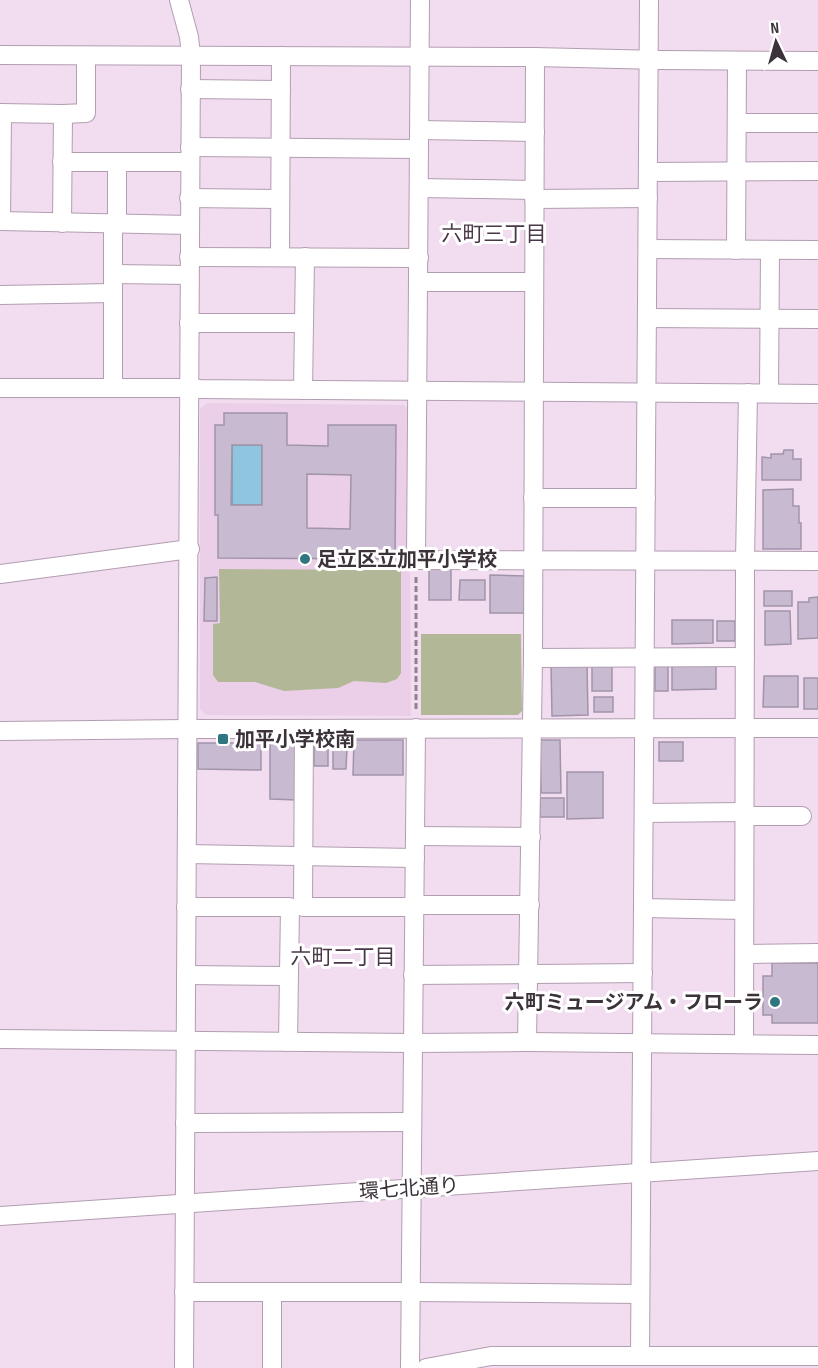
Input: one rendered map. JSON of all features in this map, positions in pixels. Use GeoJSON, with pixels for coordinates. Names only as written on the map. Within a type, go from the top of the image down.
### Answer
{"type":"FeatureCollection","features":[{"type":"Feature","properties":{"kind":"street"},"geometry":{"type":"LineString","coordinates":[[179,0],[189,37],[191,55],[189,323],[192,388],[187,729],[184,1368]]}},
{"type":"Feature","properties":{"kind":"street"},"geometry":{"type":"LineString","coordinates":[[420,0],[416,560],[818,561]]}},
{"type":"Feature","properties":{"kind":"street"},"geometry":{"type":"LineString","coordinates":[[649,0],[640,1294],[652,1360]]}},
{"type":"Feature","properties":{"kind":"street"},"geometry":{"type":"LineString","coordinates":[[0,55],[419,56],[818,61]]}},
{"type":"Feature","properties":{"kind":"street"},"geometry":{"type":"LineString","coordinates":[[86,56],[86,113],[1,113],[1,221],[189,225]]}},
{"type":"Feature","properties":{"kind":"street"},"geometry":{"type":"LineString","coordinates":[[280,256],[281,56]]}},
{"type":"Feature","properties":{"kind":"street"},"geometry":{"type":"LineString","coordinates":[[527,1042],[533,658],[535,57]]}},
{"type":"Feature","properties":{"kind":"street"},"geometry":{"type":"LineString","coordinates":[[736,249],[737,61]]}},
{"type":"Feature","properties":{"kind":"street"},"geometry":{"type":"LineString","coordinates":[[190,88],[281,90]]}},
{"type":"Feature","properties":{"kind":"street"},"geometry":{"type":"LineString","coordinates":[[62,223],[63,114]]}},
{"type":"Feature","properties":{"kind":"street"},"geometry":{"type":"LineString","coordinates":[[737,123],[818,123]]}},
{"type":"Feature","properties":{"kind":"street"},"geometry":{"type":"LineString","coordinates":[[419,130],[535,132]]}},
{"type":"Feature","properties":{"kind":"street"},"geometry":{"type":"LineString","coordinates":[[62,162],[117,162],[189,154],[281,148],[419,149]]}},
{"type":"Feature","properties":{"kind":"street"},"geometry":{"type":"LineString","coordinates":[[112,387],[117,162]]}},
{"type":"Feature","properties":{"kind":"street"},"geometry":{"type":"LineString","coordinates":[[648,172],[818,171]]}},
{"type":"Feature","properties":{"kind":"street"},"geometry":{"type":"LineString","coordinates":[[419,188],[534,195],[648,198]]}},
{"type":"Feature","properties":{"kind":"street"},"geometry":{"type":"LineString","coordinates":[[189,198],[280,199]]}},
{"type":"Feature","properties":{"kind":"street"},"geometry":{"type":"LineString","coordinates":[[648,249],[818,250]]}},
{"type":"Feature","properties":{"kind":"street"},"geometry":{"type":"LineString","coordinates":[[769,393],[770,250]]}},
{"type":"Feature","properties":{"kind":"street"},"geometry":{"type":"LineString","coordinates":[[113,274],[280,256],[419,258]]}},
{"type":"Feature","properties":{"kind":"street"},"geometry":{"type":"LineString","coordinates":[[303,390],[305,257]]}},
{"type":"Feature","properties":{"kind":"street"},"geometry":{"type":"LineString","coordinates":[[418,282],[534,282]]}},
{"type":"Feature","properties":{"kind":"street"},"geometry":{"type":"LineString","coordinates":[[0,295],[113,293]]}},
{"type":"Feature","properties":{"kind":"street"},"geometry":{"type":"LineString","coordinates":[[647,318],[818,319]]}},
{"type":"Feature","properties":{"kind":"street"},"geometry":{"type":"LineString","coordinates":[[189,323],[304,323]]}},
{"type":"Feature","properties":{"kind":"street"},"geometry":{"type":"LineString","coordinates":[[0,388],[112,387],[818,394]]}},
{"type":"Feature","properties":{"kind":"street"},"geometry":{"type":"LineString","coordinates":[[744,1042],[745,561],[748,393]]}},
{"type":"Feature","properties":{"kind":"street"},"geometry":{"type":"LineString","coordinates":[[533,498],[646,498]]}},
{"type":"Feature","properties":{"kind":"street"},"geometry":{"type":"LineString","coordinates":[[0,574],[190,549]]}},
{"type":"Feature","properties":{"kind":"street"},"geometry":{"type":"LineString","coordinates":[[533,658],[745,657]]}},
{"type":"Feature","properties":{"kind":"street"},"geometry":{"type":"LineString","coordinates":[[410,1368],[416,728]]}},
{"type":"Feature","properties":{"kind":"street"},"geometry":{"type":"LineString","coordinates":[[0,732],[187,729],[818,728]]}},
{"type":"Feature","properties":{"kind":"street"},"geometry":{"type":"LineString","coordinates":[[288,1042],[288,976],[303,856],[304,729]]}},
{"type":"Feature","properties":{"kind":"street"},"geometry":{"type":"LineString","coordinates":[[644,813],[802,816]]}},
{"type":"Feature","properties":{"kind":"street"},"geometry":{"type":"LineString","coordinates":[[415,836],[531,837]]}},
{"type":"Feature","properties":{"kind":"street"},"geometry":{"type":"LineString","coordinates":[[187,854],[415,858]]}},
{"type":"Feature","properties":{"kind":"street"},"geometry":{"type":"LineString","coordinates":[[186,906],[530,905]]}},
{"type":"Feature","properties":{"kind":"street"},"geometry":{"type":"LineString","coordinates":[[643,908],[744,909]]}},
{"type":"Feature","properties":{"kind":"street"},"geometry":{"type":"LineString","coordinates":[[745,954],[818,953]]}},
{"type":"Feature","properties":{"kind":"street"},"geometry":{"type":"LineString","coordinates":[[413,975],[643,974]]}},
{"type":"Feature","properties":{"kind":"street"},"geometry":{"type":"LineString","coordinates":[[186,975],[288,976]]}},
{"type":"Feature","properties":{"kind":"street"},"geometry":{"type":"LineString","coordinates":[[0,1038],[412,1043],[744,1042],[818,1045]]}},
{"type":"Feature","properties":{"kind":"street"},"geometry":{"type":"LineString","coordinates":[[185,1123],[412,1122]]}},
{"type":"Feature","properties":{"kind":"street","name":"環七北通り"},"geometry":{"type":"LineString","coordinates":[[0,1216],[818,1161]]}},
{"type":"Feature","properties":{"kind":"street"},"geometry":{"type":"LineString","coordinates":[[184,1292],[640,1294]]}},
{"type":"Feature","properties":{"kind":"street"},"geometry":{"type":"LineString","coordinates":[[272,1293],[272,1368]]}},
{"type":"Feature","properties":{"kind":"street"},"geometry":{"type":"LineString","coordinates":[[426,1368],[493,1362],[652,1360],[766,1362],[818,1356]]}},
{"type":"Feature","properties":{"kind":"path"},"geometry":{"type":"LineString","coordinates":[[416,560],[416,728]]}},
{"type":"Feature","properties":{"kind":"shaded area","name":"足立区立加平小学校"},"geometry":{"type":"Polygon","coordinates":[[[207,403],[404,405],[409,410],[411,716],[206,715],[200,709],[200,409],[207,403]]]}},
{"type":"Feature","properties":{"kind":"green space"},"geometry":{"type":"Polygon","coordinates":[[[219,569],[401,570],[401,673],[397,679],[386,683],[354,681],[338,688],[284,691],[255,682],[218,682],[213,675],[213,624],[220,623],[219,569]]]}},
{"type":"Feature","properties":{"kind":"green space"},"geometry":{"type":"Polygon","coordinates":[[[421,634],[521,634],[522,711],[518,715],[421,715],[421,634]]]}},
{"type":"Feature","properties":{"kind":"water"},"geometry":{"type":"Polygon","coordinates":[[[232,445],[262,445],[262,505],[232,505],[232,445]]]}},
{"type":"Feature","properties":{"kind":"building"},"geometry":{"type":"Polygon","coordinates":[[[224,413],[287,413],[287,445],[328,446],[328,425],[396,425],[395,559],[218,558],[218,515],[215,515],[215,425],[224,425],[224,413]],[[232,445],[231,505],[262,505],[262,445],[232,445]],[[307,474],[307,528],[350,529],[351,475],[307,474]]]}},
{"type":"Feature","properties":{"kind":"building"},"geometry":{"type":"Polygon","coordinates":[[[784,450],[793,450],[793,459],[801,459],[801,480],[762,480],[762,457],[771,458],[771,454],[783,454],[784,450]]]}},
{"type":"Feature","properties":{"kind":"building"},"geometry":{"type":"Polygon","coordinates":[[[793,489],[793,506],[799,506],[801,549],[763,549],[763,490],[793,489]]]}},
{"type":"Feature","properties":{"kind":"building"},"geometry":{"type":"Polygon","coordinates":[[[429,568],[451,568],[451,600],[429,600],[429,568]]]}},
{"type":"Feature","properties":{"kind":"building"},"geometry":{"type":"Polygon","coordinates":[[[490,575],[525,576],[524,613],[490,613],[490,575]]]}},
{"type":"Feature","properties":{"kind":"building"},"geometry":{"type":"Polygon","coordinates":[[[217,577],[217,621],[204,621],[205,578],[217,577]]]}},
{"type":"Feature","properties":{"kind":"building"},"geometry":{"type":"Polygon","coordinates":[[[460,580],[485,580],[485,600],[459,600],[460,580]]]}},
{"type":"Feature","properties":{"kind":"building"},"geometry":{"type":"Polygon","coordinates":[[[764,591],[792,591],[792,606],[764,606],[764,591]]]}},
{"type":"Feature","properties":{"kind":"building"},"geometry":{"type":"Polygon","coordinates":[[[818,597],[818,638],[798,639],[798,602],[809,602],[809,598],[818,597]]]}},
{"type":"Feature","properties":{"kind":"building"},"geometry":{"type":"Polygon","coordinates":[[[765,611],[790,611],[791,644],[765,645],[765,611]]]}},
{"type":"Feature","properties":{"kind":"building"},"geometry":{"type":"Polygon","coordinates":[[[672,620],[713,620],[713,643],[672,644],[672,620]]]}},
{"type":"Feature","properties":{"kind":"building"},"geometry":{"type":"Polygon","coordinates":[[[717,621],[735,621],[735,641],[717,641],[717,621]]]}},
{"type":"Feature","properties":{"kind":"building"},"geometry":{"type":"Polygon","coordinates":[[[716,661],[716,689],[672,690],[672,662],[716,661]]]}},
{"type":"Feature","properties":{"kind":"building"},"geometry":{"type":"Polygon","coordinates":[[[655,663],[668,663],[668,691],[655,691],[655,663]]]}},
{"type":"Feature","properties":{"kind":"building"},"geometry":{"type":"Polygon","coordinates":[[[551,665],[587,665],[588,715],[552,716],[551,665]]]}},
{"type":"Feature","properties":{"kind":"building"},"geometry":{"type":"Polygon","coordinates":[[[592,665],[612,665],[612,691],[592,691],[592,665]]]}},
{"type":"Feature","properties":{"kind":"building"},"geometry":{"type":"Polygon","coordinates":[[[764,676],[798,676],[798,707],[763,707],[764,676]]]}},
{"type":"Feature","properties":{"kind":"building"},"geometry":{"type":"Polygon","coordinates":[[[804,678],[818,678],[818,709],[804,709],[804,678]]]}},
{"type":"Feature","properties":{"kind":"building"},"geometry":{"type":"Polygon","coordinates":[[[594,697],[613,697],[613,712],[594,712],[594,697]]]}},
{"type":"Feature","properties":{"kind":"building"},"geometry":{"type":"Polygon","coordinates":[[[354,740],[403,740],[403,775],[353,775],[354,740]]]}},
{"type":"Feature","properties":{"kind":"building"},"geometry":{"type":"Polygon","coordinates":[[[540,740],[560,740],[561,793],[541,793],[540,740]]]}},
{"type":"Feature","properties":{"kind":"building"},"geometry":{"type":"Polygon","coordinates":[[[659,742],[683,742],[683,761],[659,761],[659,742]]]}},
{"type":"Feature","properties":{"kind":"building"},"geometry":{"type":"Polygon","coordinates":[[[198,743],[261,743],[261,770],[198,769],[198,743]]]}},
{"type":"Feature","properties":{"kind":"building"},"geometry":{"type":"Polygon","coordinates":[[[270,743],[297,743],[297,800],[270,799],[270,743]]]}},
{"type":"Feature","properties":{"kind":"building"},"geometry":{"type":"Polygon","coordinates":[[[314,743],[328,743],[328,766],[314,766],[314,743]]]}},
{"type":"Feature","properties":{"kind":"building"},"geometry":{"type":"Polygon","coordinates":[[[333,748],[347,748],[346,769],[333,769],[333,748]]]}},
{"type":"Feature","properties":{"kind":"building"},"geometry":{"type":"Polygon","coordinates":[[[567,772],[603,772],[603,818],[567,819],[567,772]]]}},
{"type":"Feature","properties":{"kind":"building"},"geometry":{"type":"Polygon","coordinates":[[[540,798],[564,798],[564,817],[540,817],[540,798]]]}},
{"type":"Feature","properties":{"kind":"building"},"geometry":{"type":"Polygon","coordinates":[[[772,963],[818,963],[818,1023],[772,1023],[772,1015],[763,1015],[763,976],[772,976],[772,963]]]}},
{"type":"Feature","properties":{"kind":"place","name":"足立区立加平小学校"},"geometry":{"type":"Point","coordinates":[305,559]}},
{"type":"Feature","properties":{"kind":"place","name":"加平小学校南"},"geometry":{"type":"Point","coordinates":[223,739]}},
{"type":"Feature","properties":{"kind":"place","name":"六町ミュージアム・フローラ"},"geometry":{"type":"Point","coordinates":[775,1002]}},
{"type":"Feature","properties":{"kind":"district","name":"六町三丁目"},"geometry":{"type":"Point","coordinates":[494,234]}},
{"type":"Feature","properties":{"kind":"district","name":"六町二丁目"},"geometry":{"type":"Point","coordinates":[343,957]}}]}
